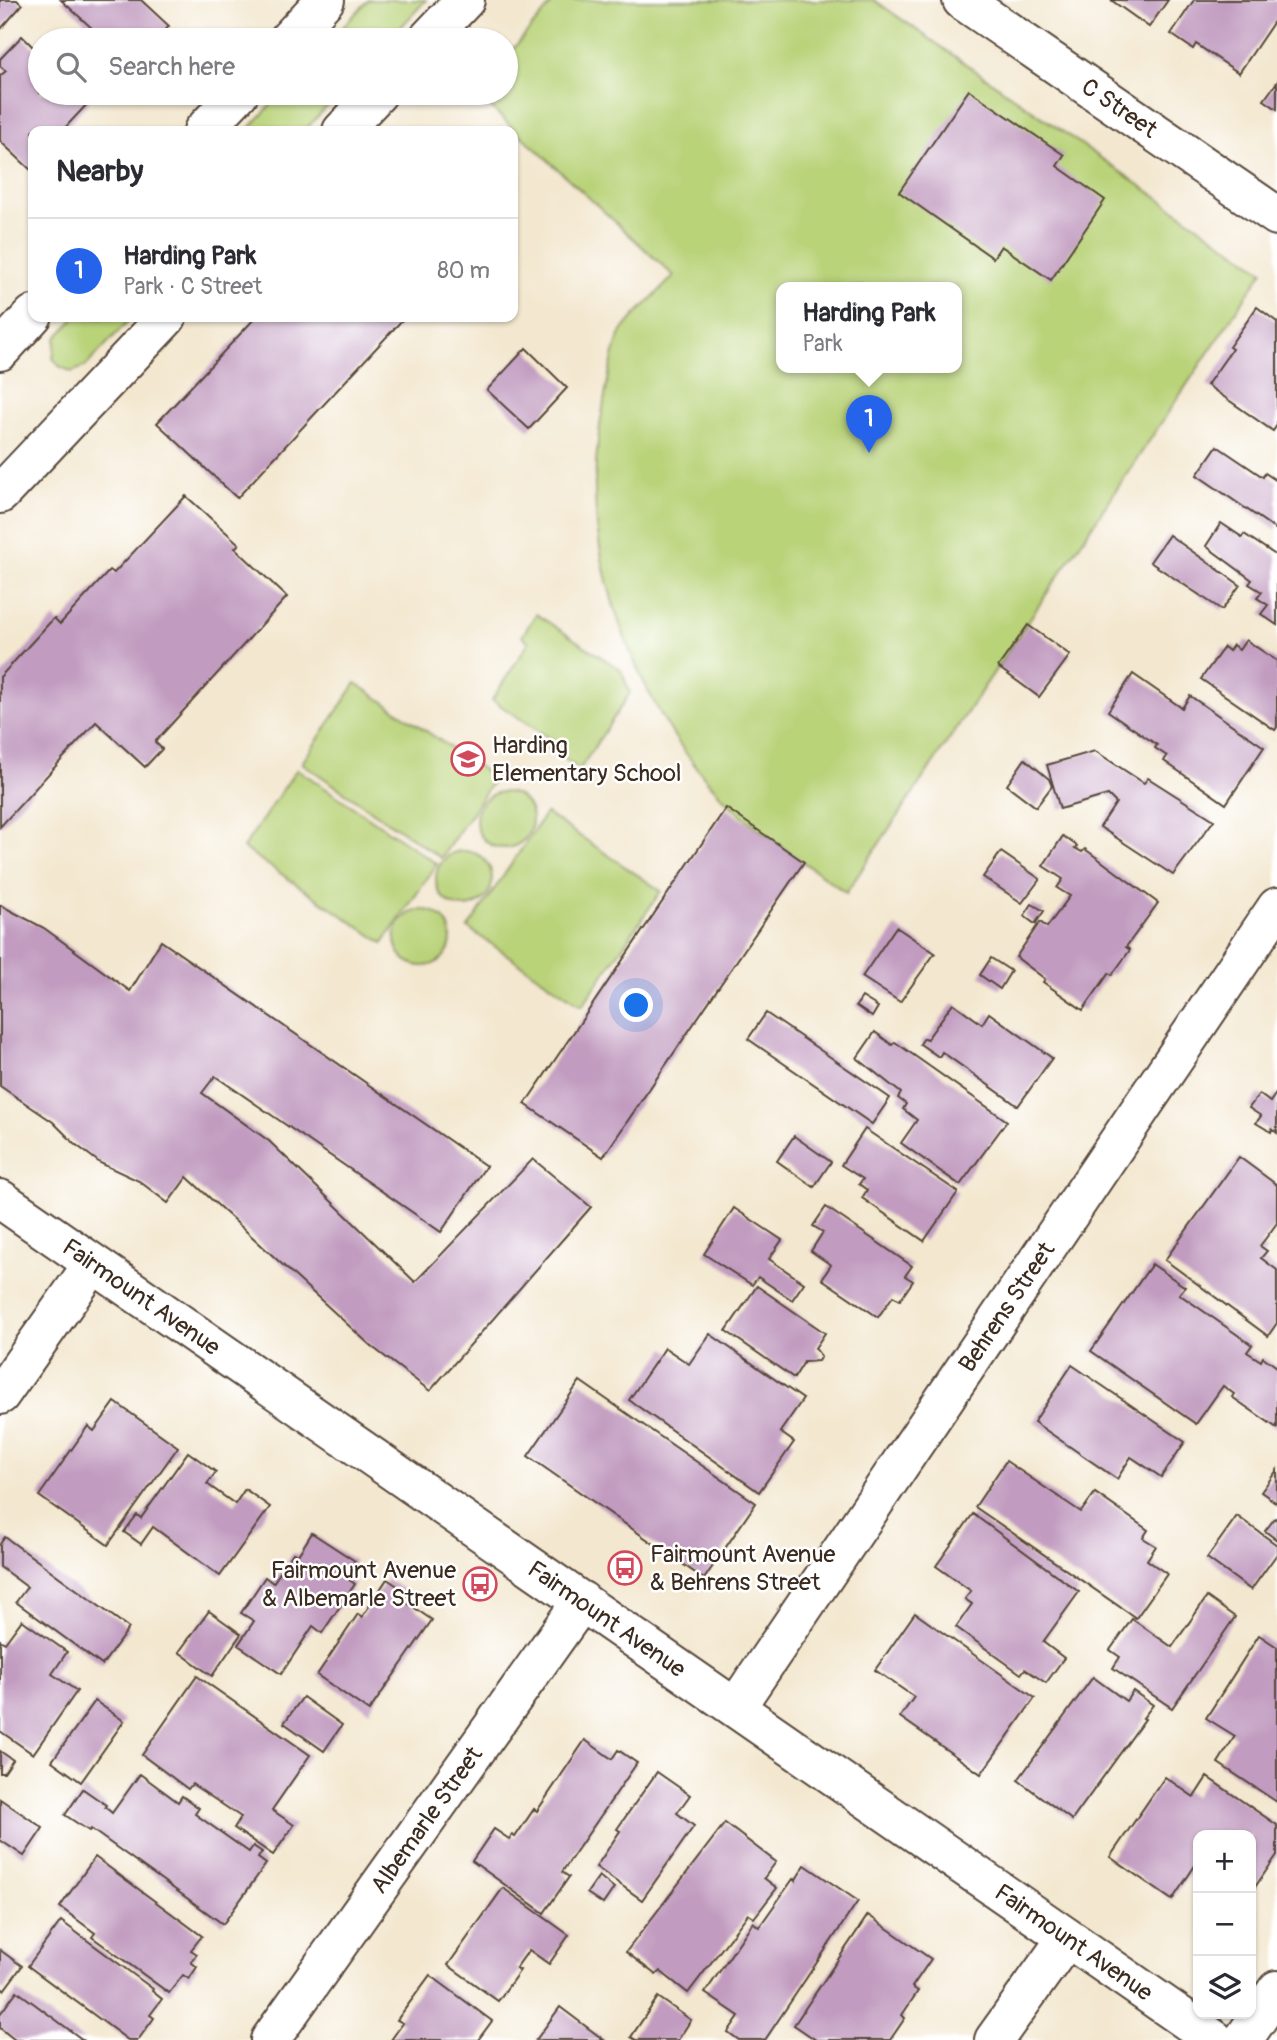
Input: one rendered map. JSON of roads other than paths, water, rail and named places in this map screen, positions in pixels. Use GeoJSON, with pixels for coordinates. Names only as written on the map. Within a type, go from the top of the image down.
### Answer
{"type":"FeatureCollection","features":[{"type":"Feature","properties":{"kind":"street"},"geometry":{"type":"LineString","coordinates":[[299,28],[325,0]]}},
{"type":"Feature","properties":{"kind":"street"},"geometry":{"type":"LineString","coordinates":[[438,28],[465,0]]}},
{"type":"Feature","properties":{"kind":"street","name":"C Street"},"geometry":{"type":"LineString","coordinates":[[962,0],[1277,216]]}},
{"type":"Feature","properties":{"kind":"street"},"geometry":{"type":"LineString","coordinates":[[208,126],[228,105]]}},
{"type":"Feature","properties":{"kind":"street"},"geometry":{"type":"LineString","coordinates":[[347,126],[367,105]]}},
{"type":"Feature","properties":{"kind":"street"},"geometry":{"type":"LineString","coordinates":[[0,351],[28,320]]}},
{"type":"Feature","properties":{"kind":"street"},"geometry":{"type":"LineString","coordinates":[[0,494],[162,322]]}},
{"type":"Feature","properties":{"kind":"street","name":"Behrens Street"},"geometry":{"type":"LineString","coordinates":[[736,1707],[1277,907]]}},
{"type":"Feature","properties":{"kind":"street","name":"Fairmount Avenue"},"geometry":{"type":"LineString","coordinates":[[0,1199],[1215,2040]]}},
{"type":"Feature","properties":{"kind":"street"},"geometry":{"type":"LineString","coordinates":[[0,1395],[93,1264]]}},
{"type":"Feature","properties":{"kind":"street","name":"Albemarle Street"},"geometry":{"type":"LineString","coordinates":[[270,2040],[582,1601]]}},
{"type":"Feature","properties":{"kind":"street"},"geometry":{"type":"LineString","coordinates":[[994,2040],[1067,1938]]}},
{"type":"Feature","properties":{"kind":"street"},"geometry":{"type":"LineString","coordinates":[[1243,2040],[1277,1990]]}},
{"type":"Feature","properties":{"kind":"place","name":"Harding Park"},"geometry":{"type":"Point","coordinates":[869,453]}},
{"type":"Feature","properties":{"kind":"place","name":"Harding Elementary School"},"geometry":{"type":"Point","coordinates":[468,759]}},
{"type":"Feature","properties":{"kind":"place","name":"Fairmount Avenue & Behrens Street"},"geometry":{"type":"Point","coordinates":[625,1568]}},
{"type":"Feature","properties":{"kind":"place","name":"Fairmount Avenue & Albemarle Street"},"geometry":{"type":"Point","coordinates":[480,1584]}}]}
